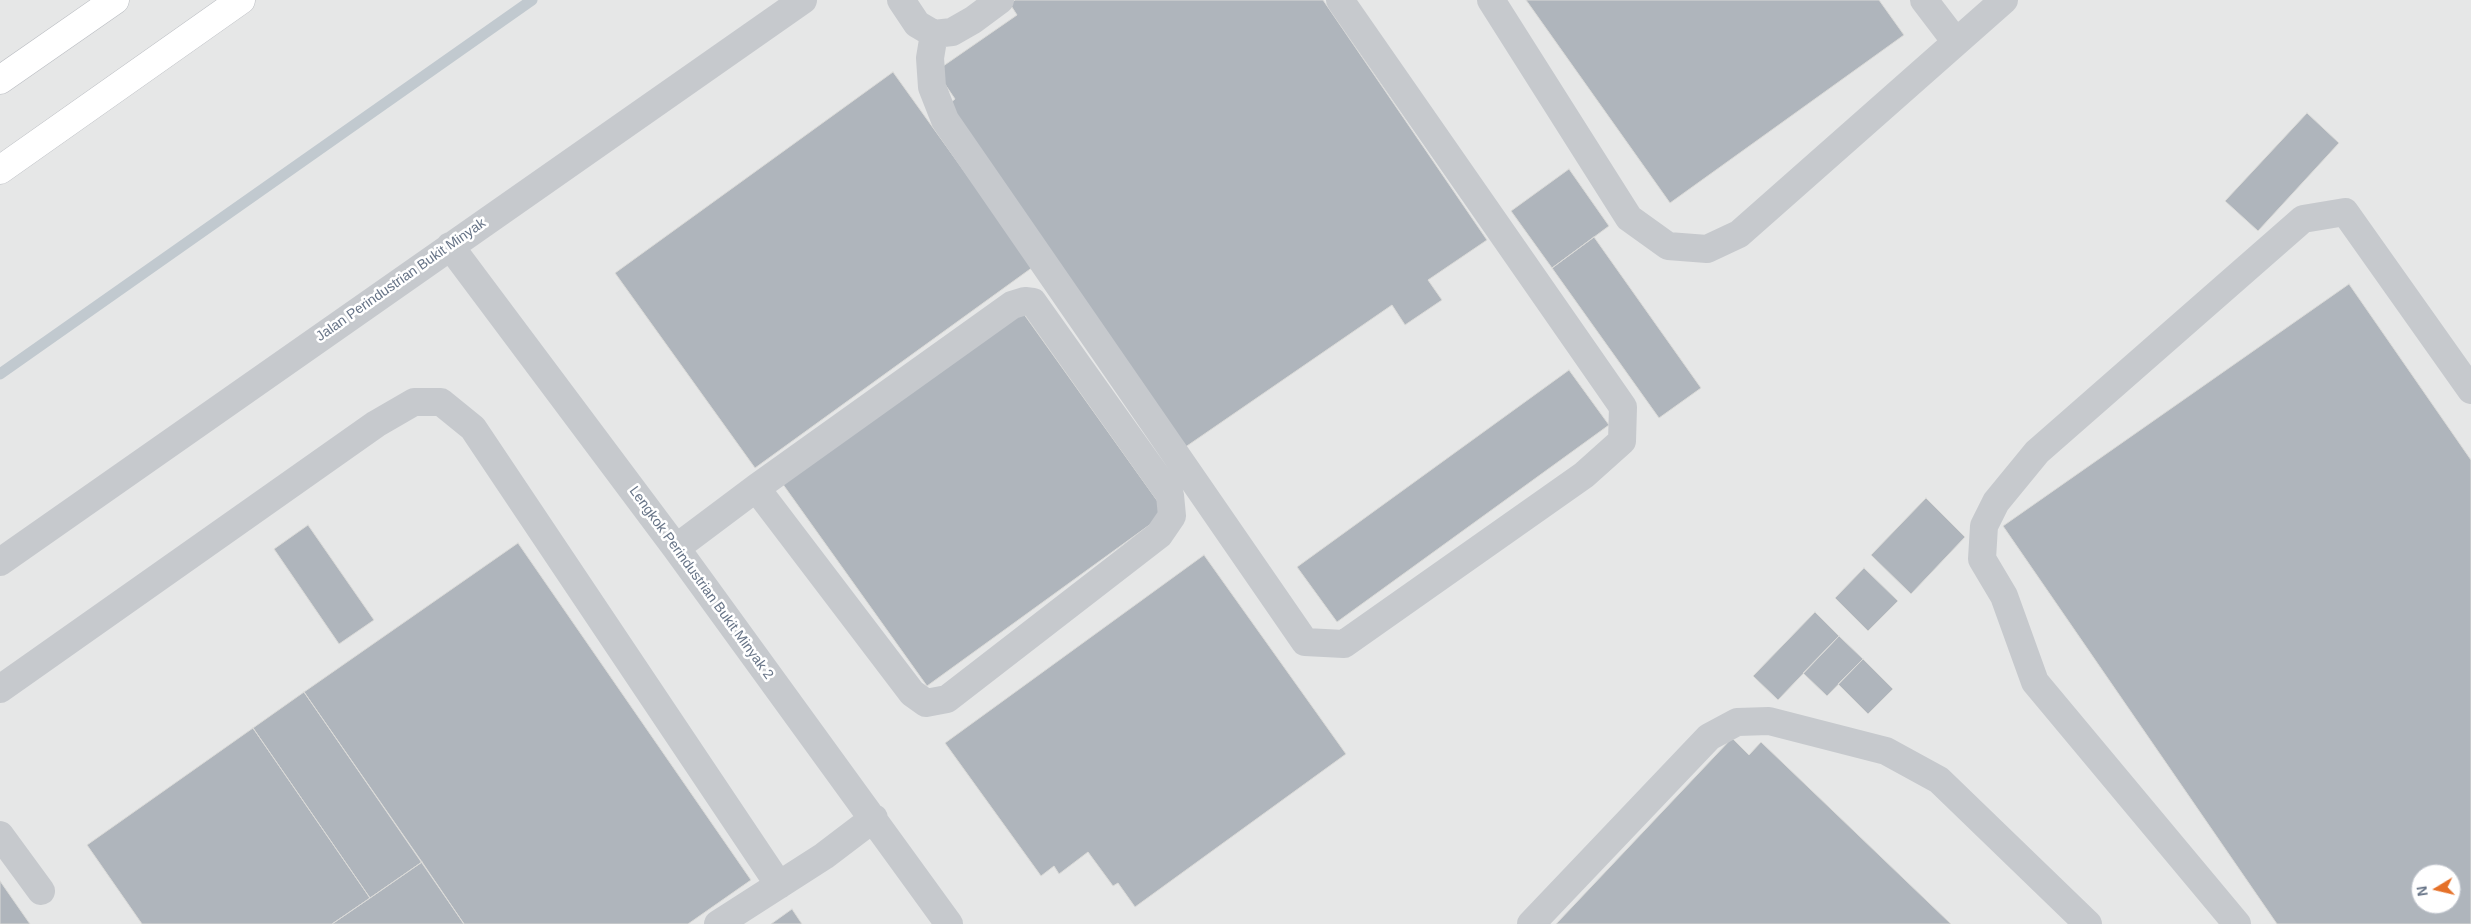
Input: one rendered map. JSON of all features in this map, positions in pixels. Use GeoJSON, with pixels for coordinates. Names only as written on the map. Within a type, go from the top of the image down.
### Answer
{"type":"FeatureCollection","features":[{"type":"Feature","properties":{"kind":"main road"},"geometry":{"type":"LineString","coordinates":[[0,80],[115,0]]}},
{"type":"Feature","properties":{"kind":"main road"},"geometry":{"type":"LineString","coordinates":[[0,170],[241,0]]}},
{"type":"Feature","properties":{"kind":"street","name":"Jalan Perindustrian Bukit Minyak"},"geometry":{"type":"LineString","coordinates":[[0,562],[803,0]]}},
{"type":"Feature","properties":{"kind":"street"},"geometry":{"type":"LineString","coordinates":[[901,0],[917,24],[934,34],[952,32],[973,20],[1000,0]]}},
{"type":"Feature","properties":{"kind":"street"},"geometry":{"type":"LineString","coordinates":[[934,34],[930,58],[932,87],[945,120],[1305,642],[1344,644],[1584,475],[1622,441],[1623,407],[1340,0]]}},
{"type":"Feature","properties":{"kind":"street"},"geometry":{"type":"LineString","coordinates":[[1491,0],[1630,218],[1668,246],[1707,249],[1739,234],[2004,0]]}},
{"type":"Feature","properties":{"kind":"street"},"geometry":{"type":"LineString","coordinates":[[1924,0],[1956,42]]}},
{"type":"Feature","properties":{"kind":"street"},"geometry":{"type":"LineString","coordinates":[[2237,924],[2035,682],[2004,596],[1982,559],[1984,526],[1996,502],[2037,452],[2303,219],[2345,212],[2471,390]]}},
{"type":"Feature","properties":{"kind":"street","name":"Lengkok Perindustrian Bukit Minyak 2"},"geometry":{"type":"LineString","coordinates":[[450,246],[676,548],[874,818],[949,924]]}},
{"type":"Feature","properties":{"kind":"street"},"geometry":{"type":"LineString","coordinates":[[676,548],[756,488],[1012,305],[1025,301],[1033,302],[1170,496],[1172,516],[1159,535],[947,699],[926,703],[912,693],[756,488]]}},
{"type":"Feature","properties":{"kind":"street"},"geometry":{"type":"LineString","coordinates":[[0,689],[376,424],[414,402],[442,402],[473,428],[779,886]]}},
{"type":"Feature","properties":{"kind":"street"},"geometry":{"type":"LineString","coordinates":[[1531,924],[1709,737],[1737,722],[1769,721],[1886,751],[1939,780],[2088,924]]}},
{"type":"Feature","properties":{"kind":"street"},"geometry":{"type":"LineString","coordinates":[[718,924],[754,899],[779,886],[874,818]]}},
{"type":"Feature","properties":{"kind":"street"},"geometry":{"type":"LineString","coordinates":[[0,835],[42,890]]}},
{"type":"Feature","properties":{"kind":"shaded area"},"geometry":{"type":"Polygon","coordinates":[[[0,0],[2471,0],[2471,924],[0,924],[0,0]]]}},
{"type":"Feature","properties":{"kind":"building"},"geometry":{"type":"Polygon","coordinates":[[[1015,0],[1323,0],[1487,240],[1428,280],[1442,300],[1405,325],[1392,305],[1184,448],[949,104],[955,99],[936,71],[1017,15],[1010,4],[1015,0]]]}},
{"type":"Feature","properties":{"kind":"building"},"geometry":{"type":"Polygon","coordinates":[[[1526,0],[1879,0],[1904,35],[1670,203],[1526,0]]]}},
{"type":"Feature","properties":{"kind":"building"},"geometry":{"type":"Polygon","coordinates":[[[893,72],[1033,267],[755,468],[615,273],[893,72]]]}},
{"type":"Feature","properties":{"kind":"building"},"geometry":{"type":"Polygon","coordinates":[[[2307,113],[2339,143],[2258,231],[2225,201],[2307,113]]]}},
{"type":"Feature","properties":{"kind":"building"},"geometry":{"type":"Polygon","coordinates":[[[1569,169],[1609,226],[1552,268],[1511,211],[1569,169]]]}},
{"type":"Feature","properties":{"kind":"building"},"geometry":{"type":"Polygon","coordinates":[[[1594,237],[1701,388],[1659,418],[1552,268],[1594,237]]]}},
{"type":"Feature","properties":{"kind":"building"},"geometry":{"type":"Polygon","coordinates":[[[2349,284],[2471,460],[2471,924],[2277,924],[2003,526],[2349,284]]]}},
{"type":"Feature","properties":{"kind":"building"},"geometry":{"type":"Polygon","coordinates":[[[1021,310],[1166,513],[927,686],[782,483],[1021,310]]]}},
{"type":"Feature","properties":{"kind":"building"},"geometry":{"type":"Polygon","coordinates":[[[1569,370],[1609,425],[1337,622],[1297,567],[1569,370]]]}},
{"type":"Feature","properties":{"kind":"building"},"geometry":{"type":"Polygon","coordinates":[[[1926,498],[1965,537],[1911,594],[1871,555],[1926,498]]]}},
{"type":"Feature","properties":{"kind":"building"},"geometry":{"type":"Polygon","coordinates":[[[308,525],[374,620],[339,644],[274,549],[308,525]]]}},
{"type":"Feature","properties":{"kind":"building"},"geometry":{"type":"Polygon","coordinates":[[[518,543],[751,880],[688,924],[464,924],[304,692],[518,543]]]}},
{"type":"Feature","properties":{"kind":"building"},"geometry":{"type":"Polygon","coordinates":[[[1204,555],[1346,754],[1135,907],[1118,883],[1113,886],[1088,852],[1059,874],[1054,866],[1041,876],[945,743],[1204,555]]]}},
{"type":"Feature","properties":{"kind":"building"},"geometry":{"type":"Polygon","coordinates":[[[1864,568],[1898,601],[1868,631],[1835,598],[1864,568]]]}},
{"type":"Feature","properties":{"kind":"building"},"geometry":{"type":"Polygon","coordinates":[[[1815,612],[1839,636],[1778,700],[1753,676],[1815,612]]]}},
{"type":"Feature","properties":{"kind":"building"},"geometry":{"type":"Polygon","coordinates":[[[1839,636],[1863,659],[1827,696],[1803,673],[1839,636]]]}},
{"type":"Feature","properties":{"kind":"building"},"geometry":{"type":"Polygon","coordinates":[[[1863,659],[1893,689],[1868,714],[1838,684],[1863,659]]]}},
{"type":"Feature","properties":{"kind":"building"},"geometry":{"type":"Polygon","coordinates":[[[304,692],[422,862],[370,898],[253,728],[304,692]]]}},
{"type":"Feature","properties":{"kind":"building"},"geometry":{"type":"Polygon","coordinates":[[[253,728],[370,898],[332,924],[142,924],[87,845],[253,728]]]}},
{"type":"Feature","properties":{"kind":"building"},"geometry":{"type":"Polygon","coordinates":[[[1732,738],[1749,755],[1761,742],[1951,924],[1556,924],[1732,738]]]}},
{"type":"Feature","properties":{"kind":"building"},"geometry":{"type":"Polygon","coordinates":[[[422,862],[464,924],[332,924],[370,898],[422,862]]]}},
{"type":"Feature","properties":{"kind":"building"},"geometry":{"type":"Polygon","coordinates":[[[0,881],[30,924],[0,924],[0,881]]]}},
{"type":"Feature","properties":{"kind":"building"},"geometry":{"type":"Polygon","coordinates":[[[792,909],[802,924],[771,924],[792,909]]]}},
{"type":"Feature","properties":{"kind":"waterway"},"geometry":{"type":"LineString","coordinates":[[0,374],[532,0]]}}]}
